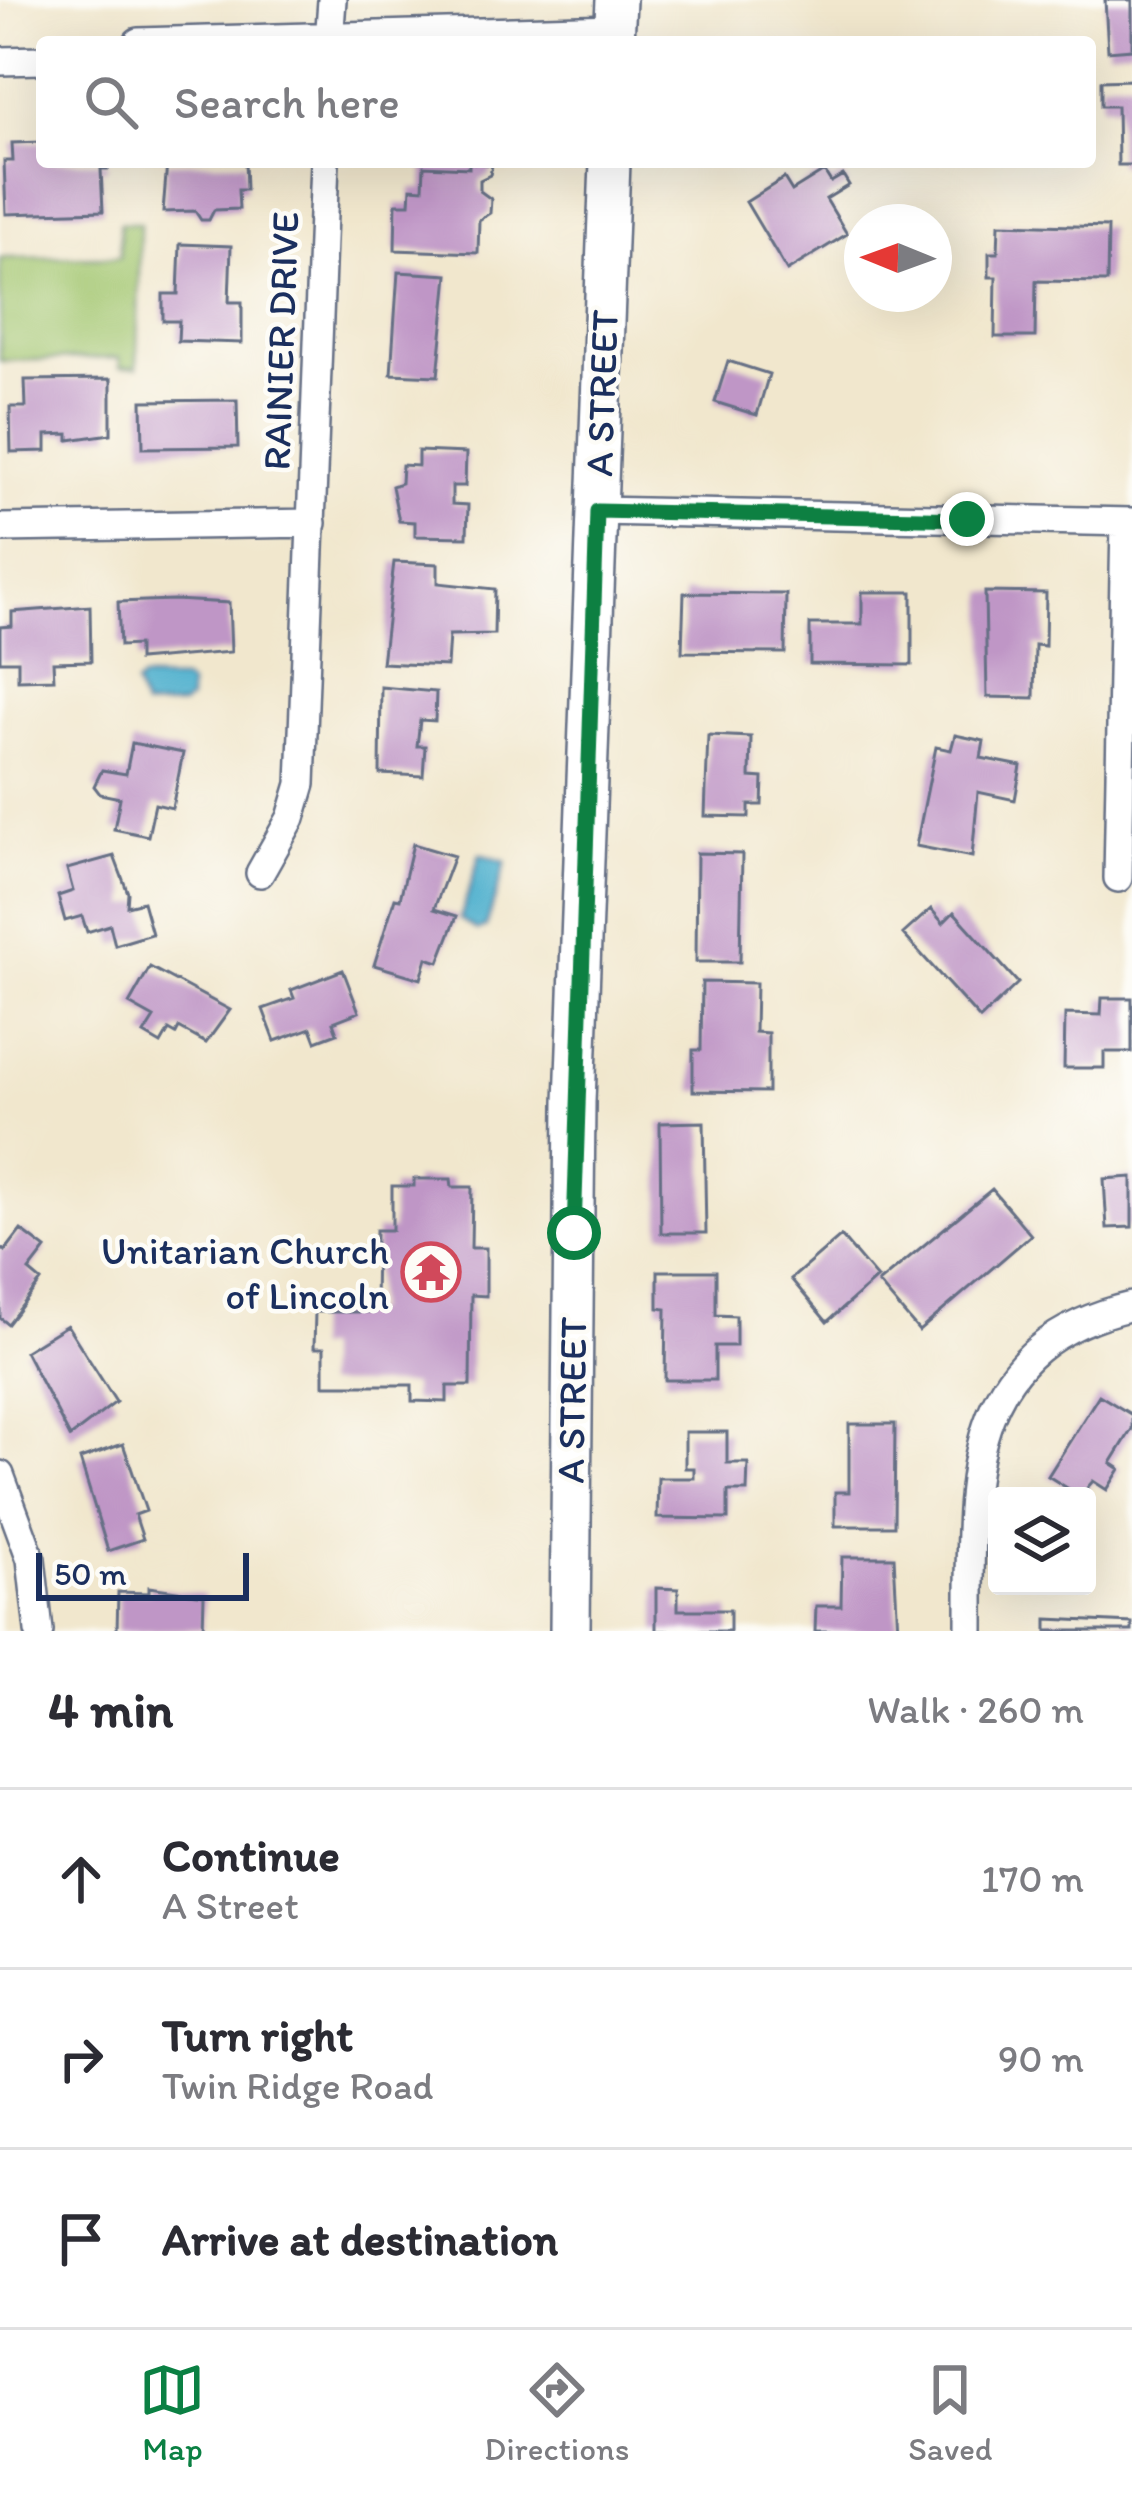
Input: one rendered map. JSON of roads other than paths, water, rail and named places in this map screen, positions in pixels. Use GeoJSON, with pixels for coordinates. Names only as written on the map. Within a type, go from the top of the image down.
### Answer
{"type":"FeatureCollection","features":[{"type":"Feature","properties":{"kind":"main road","name":"A STREET"},"geometry":{"type":"LineString","coordinates":[[569,1631],[575,1102],[610,168]]}},
{"type":"Feature","properties":{"kind":"street"},"geometry":{"type":"LineString","coordinates":[[330,36],[332,0]]}},
{"type":"Feature","properties":{"kind":"street"},"geometry":{"type":"LineString","coordinates":[[368,36],[614,23]]}},
{"type":"Feature","properties":{"kind":"street"},"geometry":{"type":"LineString","coordinates":[[0,61],[36,60]]}},
{"type":"Feature","properties":{"kind":"street","name":"RAINIER DRIVE"},"geometry":{"type":"LineString","coordinates":[[260,873],[291,818],[301,784],[325,168]]}},
{"type":"Feature","properties":{"kind":"street"},"geometry":{"type":"LineString","coordinates":[[597,511],[1128,522],[1118,878]]}},
{"type":"Feature","properties":{"kind":"street"},"geometry":{"type":"LineString","coordinates":[[0,528],[312,523]]}},
{"type":"Feature","properties":{"kind":"street"},"geometry":{"type":"LineString","coordinates":[[970,1631],[972,1476],[991,1409],[1022,1366],[1062,1332],[1132,1306]]}},
{"type":"Feature","properties":{"kind":"street"},"geometry":{"type":"LineString","coordinates":[[0,1475],[31,1559],[39,1631]]}},
{"type":"Feature","properties":{"kind":"water"},"geometry":{"type":"Polygon","coordinates":[[[142,679],[182,680],[189,685],[189,701],[182,706],[144,708],[135,685],[142,679]]]}},
{"type":"Feature","properties":{"kind":"water"},"geometry":{"type":"Polygon","coordinates":[[[480,854],[506,862],[486,927],[477,930],[460,919],[480,854]]]}},
{"type":"Feature","properties":{"kind":"place","name":"Unitarian Church of Lincoln"},"geometry":{"type":"Point","coordinates":[431,1272]}}]}
